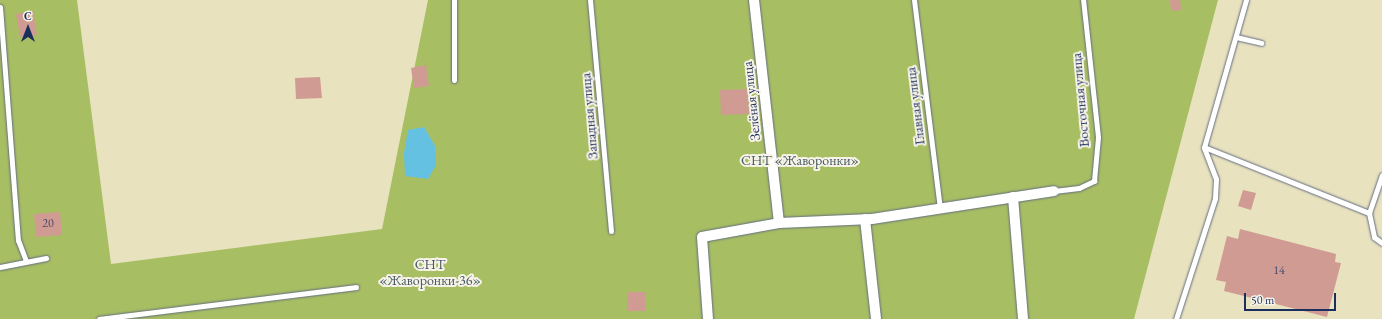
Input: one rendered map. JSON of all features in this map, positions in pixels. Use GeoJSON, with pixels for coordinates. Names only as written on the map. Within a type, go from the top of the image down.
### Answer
{"type":"FeatureCollection","features":[{"type":"Feature","properties":{"kind":"street","name":"Зелёная улица"},"geometry":{"type":"LineString","coordinates":[[754,0],[779,224]]}},
{"type":"Feature","properties":{"kind":"street"},"geometry":{"type":"LineString","coordinates":[[708,319],[702,237],[779,224],[865,219],[1054,191]]}},
{"type":"Feature","properties":{"kind":"street"},"geometry":{"type":"LineString","coordinates":[[1013,198],[1022,319]]}},
{"type":"Feature","properties":{"kind":"street"},"geometry":{"type":"LineString","coordinates":[[865,219],[876,319]]}},
{"type":"Feature","properties":{"kind":"lane"},"geometry":{"type":"LineString","coordinates":[[454,0],[454,80]]}},
{"type":"Feature","properties":{"kind":"lane","name":"Западная улица"},"geometry":{"type":"LineString","coordinates":[[590,0],[611,231]]}},
{"type":"Feature","properties":{"kind":"lane","name":"Главная улица"},"geometry":{"type":"LineString","coordinates":[[914,0],[940,208]]}},
{"type":"Feature","properties":{"kind":"lane","name":"Восточная улица"},"geometry":{"type":"LineString","coordinates":[[1054,191],[1079,188],[1094,181],[1098,137],[1083,0]]}},
{"type":"Feature","properties":{"kind":"lane"},"geometry":{"type":"LineString","coordinates":[[1176,319],[1215,198],[1216,179],[1204,147],[1246,0]]}},
{"type":"Feature","properties":{"kind":"lane"},"geometry":{"type":"LineString","coordinates":[[0,7],[18,240],[26,261]]}},
{"type":"Feature","properties":{"kind":"lane"},"geometry":{"type":"LineString","coordinates":[[1236,37],[1261,43]]}},
{"type":"Feature","properties":{"kind":"lane"},"geometry":{"type":"LineString","coordinates":[[1204,147],[1370,213]]}},
{"type":"Feature","properties":{"kind":"lane"},"geometry":{"type":"LineString","coordinates":[[1382,175],[1370,213],[1374,237],[1382,243]]}},
{"type":"Feature","properties":{"kind":"lane"},"geometry":{"type":"LineString","coordinates":[[0,267],[46,258]]}},
{"type":"Feature","properties":{"kind":"lane"},"geometry":{"type":"LineString","coordinates":[[99,319],[356,287]]}},
{"type":"Feature","properties":{"kind":"green space","name":"СНТ «Жаворонки»"},"geometry":{"type":"Polygon","coordinates":[[[0,0],[77,0],[111,264],[382,229],[428,0],[1218,0],[1134,319],[0,319],[0,0]]]}},
{"type":"Feature","properties":{"kind":"water"},"geometry":{"type":"Polygon","coordinates":[[[424,127],[435,146],[436,165],[428,179],[405,176],[404,153],[408,130],[424,127]]]}},
{"type":"Feature","properties":{"kind":"building"},"geometry":{"type":"Polygon","coordinates":[[[1170,0],[1180,0],[1181,10],[1171,11],[1170,0]]]}},
{"type":"Feature","properties":{"kind":"building"},"geometry":{"type":"Polygon","coordinates":[[[33,11],[37,35],[20,37],[16,14],[33,11]]]}},
{"type":"Feature","properties":{"kind":"building"},"geometry":{"type":"Polygon","coordinates":[[[426,65],[429,86],[414,88],[411,68],[426,65]]]}},
{"type":"Feature","properties":{"kind":"building"},"geometry":{"type":"Polygon","coordinates":[[[320,77],[322,98],[296,99],[295,78],[320,77]]]}},
{"type":"Feature","properties":{"kind":"building"},"geometry":{"type":"Polygon","coordinates":[[[748,89],[749,114],[721,115],[720,90],[748,89]]]}},
{"type":"Feature","properties":{"kind":"building"},"geometry":{"type":"Polygon","coordinates":[[[1243,190],[1256,193],[1251,210],[1238,206],[1243,190]]]}},
{"type":"Feature","properties":{"kind":"building"},"geometry":{"type":"Polygon","coordinates":[[[60,212],[62,235],[36,237],[34,214],[60,212]]]}},
{"type":"Feature","properties":{"kind":"building"},"geometry":{"type":"Polygon","coordinates":[[[1240,229],[1336,254],[1335,262],[1341,263],[1327,317],[1224,291],[1226,282],[1216,280],[1227,236],[1238,239],[1240,229]]]}},
{"type":"Feature","properties":{"kind":"building"},"geometry":{"type":"Polygon","coordinates":[[[628,292],[646,292],[645,311],[627,311],[628,292]]]}},
{"type":"Feature","properties":{"kind":"park label","name":"СНТ «Жаворонки-36»"},"geometry":{"type":"Point","coordinates":[430,272]}}]}
